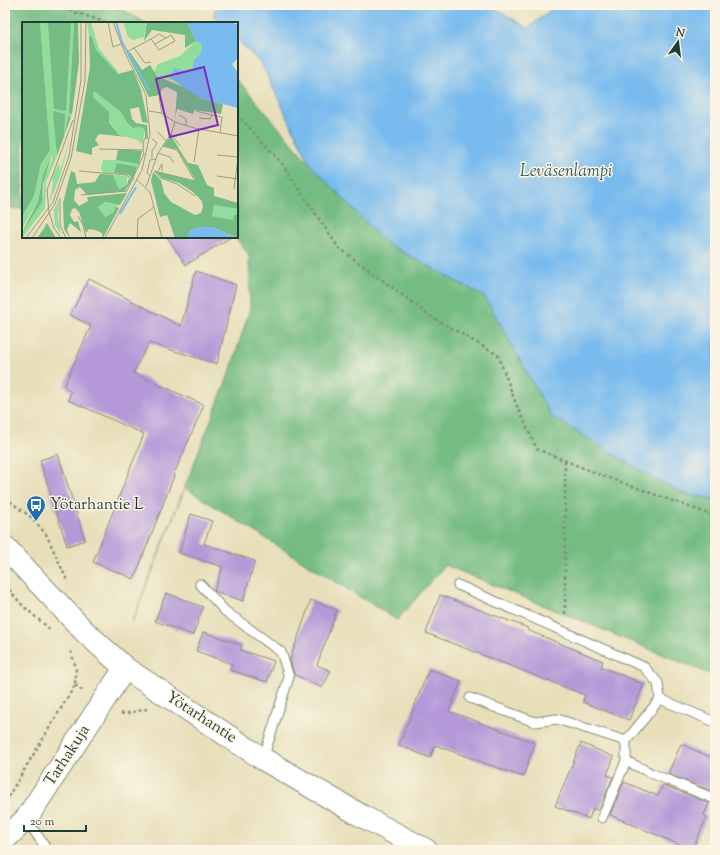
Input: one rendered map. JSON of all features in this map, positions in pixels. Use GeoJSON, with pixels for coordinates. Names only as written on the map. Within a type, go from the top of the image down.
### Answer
{"type":"FeatureCollection","features":[{"type":"Feature","properties":{"kind":"street","name":"Yötarhantie"},"geometry":{"type":"LineString","coordinates":[[5,547],[85,632],[125,668],[264,759],[360,815],[426,850]]}},
{"type":"Feature","properties":{"kind":"street","name":"Tarhakuja"},"geometry":{"type":"LineString","coordinates":[[5,839],[26,819],[125,668]]}},
{"type":"Feature","properties":{"kind":"lane"},"geometry":{"type":"LineString","coordinates":[[200,584],[225,611],[281,652],[289,677],[264,759]]}},
{"type":"Feature","properties":{"kind":"lane"},"geometry":{"type":"LineString","coordinates":[[458,585],[644,666],[658,683],[660,699],[626,741],[626,761],[602,818]]}},
{"type":"Feature","properties":{"kind":"lane"},"geometry":{"type":"LineString","coordinates":[[470,698],[535,722],[556,719],[626,741]]}},
{"type":"Feature","properties":{"kind":"lane"},"geometry":{"type":"LineString","coordinates":[[660,699],[715,722]]}},
{"type":"Feature","properties":{"kind":"lane"},"geometry":{"type":"LineString","coordinates":[[626,761],[653,774],[715,799]]}},
{"type":"Feature","properties":{"kind":"lane"},"geometry":{"type":"LineString","coordinates":[[26,819],[44,845],[44,850]]}},
{"type":"Feature","properties":{"kind":"path"},"geometry":{"type":"LineString","coordinates":[[5,11],[13,5]]}},
{"type":"Feature","properties":{"kind":"path"},"geometry":{"type":"LineString","coordinates":[[52,5],[105,22]]}},
{"type":"Feature","properties":{"kind":"path"},"geometry":{"type":"LineString","coordinates":[[238,115],[281,162],[338,247],[430,316],[498,355],[516,404],[537,449],[565,461],[715,516]]}},
{"type":"Feature","properties":{"kind":"path"},"geometry":{"type":"LineString","coordinates":[[565,461],[565,632]]}},
{"type":"Feature","properties":{"kind":"path"},"geometry":{"type":"LineString","coordinates":[[5,498],[31,517],[46,534],[68,583]]}},
{"type":"Feature","properties":{"kind":"path"},"geometry":{"type":"LineString","coordinates":[[5,585],[23,606],[58,636]]}},
{"type":"Feature","properties":{"kind":"path"},"geometry":{"type":"LineString","coordinates":[[5,802],[75,685],[76,668],[70,646],[85,632]]}},
{"type":"Feature","properties":{"kind":"green space"},"geometry":{"type":"Polygon","coordinates":[[[5,5],[115,5],[144,22],[22,22],[22,209],[5,207],[5,5]]]}},
{"type":"Feature","properties":{"kind":"green space"},"geometry":{"type":"Polygon","coordinates":[[[238,80],[310,164],[386,243],[485,297],[551,416],[648,475],[684,494],[715,499],[715,676],[445,565],[397,620],[185,488],[132,622],[231,369],[250,308],[249,255],[236,238],[238,238],[238,80]]]}},
{"type":"Feature","properties":{"kind":"water","name":"Leväsenlampi"},"geometry":{"type":"Polygon","coordinates":[[[217,5],[490,5],[528,28],[557,5],[715,5],[715,499],[684,494],[648,475],[551,416],[485,297],[386,243],[310,164],[262,65],[238,40],[238,22],[220,22],[213,15],[217,5]]]}},
{"type":"Feature","properties":{"kind":"building"},"geometry":{"type":"Polygon","coordinates":[[[168,238],[229,238],[186,265],[168,238]]]}},
{"type":"Feature","properties":{"kind":"building"},"geometry":{"type":"Polygon","coordinates":[[[196,271],[236,285],[217,364],[149,343],[133,373],[204,405],[173,476],[134,579],[93,562],[144,434],[68,400],[71,392],[64,386],[91,326],[70,315],[89,279],[181,326],[196,271]]]}},
{"type":"Feature","properties":{"kind":"building"},"geometry":{"type":"Polygon","coordinates":[[[58,454],[85,540],[67,546],[40,460],[58,454]]]}},
{"type":"Feature","properties":{"kind":"building"},"geometry":{"type":"Polygon","coordinates":[[[191,514],[212,521],[204,544],[255,561],[243,601],[214,591],[223,567],[179,553],[191,514]]]}},
{"type":"Feature","properties":{"kind":"building"},"geometry":{"type":"Polygon","coordinates":[[[166,593],[203,607],[193,635],[155,621],[166,593]]]}},
{"type":"Feature","properties":{"kind":"building"},"geometry":{"type":"Polygon","coordinates":[[[440,595],[528,628],[527,630],[603,661],[601,667],[644,684],[629,720],[583,702],[585,695],[426,633],[440,595]]]}},
{"type":"Feature","properties":{"kind":"building"},"geometry":{"type":"Polygon","coordinates":[[[311,600],[337,610],[317,665],[331,671],[322,688],[294,674],[290,660],[311,600]]]}},
{"type":"Feature","properties":{"kind":"building"},"geometry":{"type":"Polygon","coordinates":[[[203,632],[242,645],[240,650],[274,661],[267,682],[230,670],[232,664],[196,651],[203,632]]]}},
{"type":"Feature","properties":{"kind":"building"},"geometry":{"type":"Polygon","coordinates":[[[429,669],[461,681],[449,711],[535,743],[523,777],[435,745],[430,758],[399,745],[429,669]]]}},
{"type":"Feature","properties":{"kind":"building"},"geometry":{"type":"Polygon","coordinates":[[[581,743],[614,757],[607,775],[613,777],[599,811],[593,808],[589,819],[555,806],[581,743]]]}},
{"type":"Feature","properties":{"kind":"building"},"geometry":{"type":"Polygon","coordinates":[[[681,744],[715,759],[714,792],[668,774],[681,744]]]}},
{"type":"Feature","properties":{"kind":"building"},"geometry":{"type":"Polygon","coordinates":[[[624,782],[658,796],[663,785],[709,803],[704,815],[707,817],[692,850],[610,815],[624,782]]]}},
{"type":"Feature","properties":{"kind":"place","name":"Yötarhantie L"},"geometry":{"type":"Point","coordinates":[36,522]}}]}
